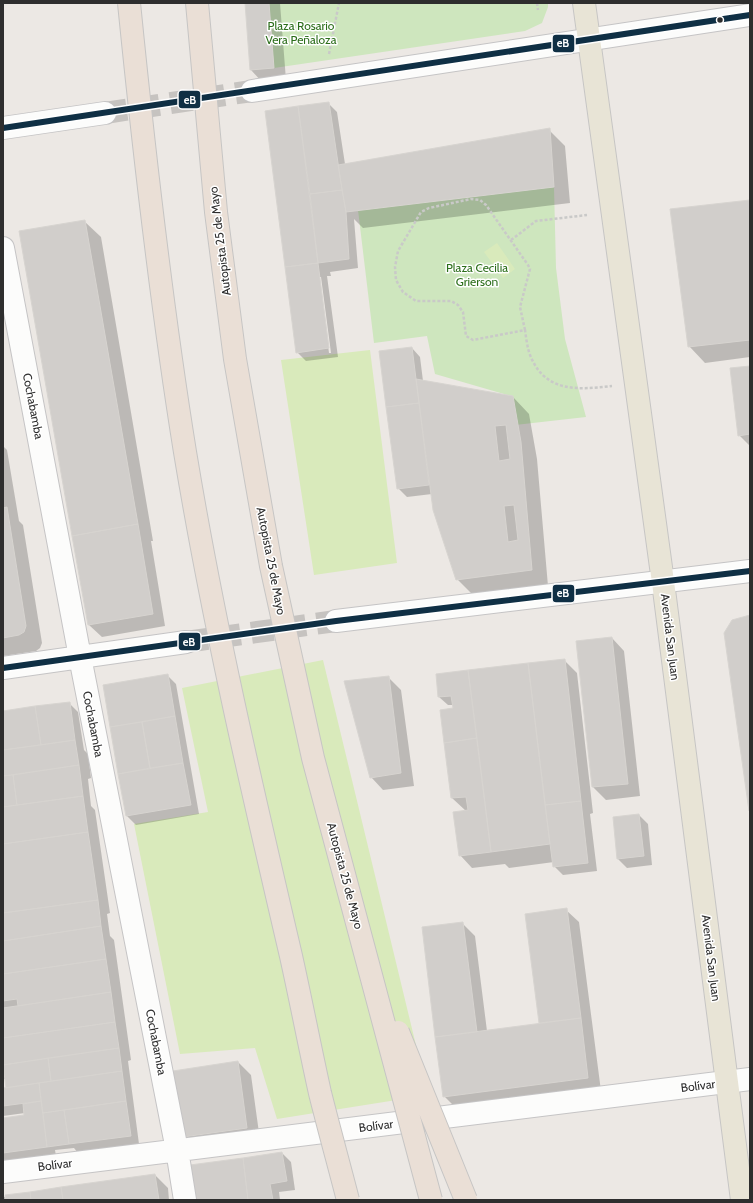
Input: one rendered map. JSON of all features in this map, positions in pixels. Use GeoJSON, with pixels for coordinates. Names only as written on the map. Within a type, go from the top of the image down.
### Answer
{"type":"FeatureCollection","features":[{"type":"Feature","properties":{"kind":"highway"},"geometry":{"type":"LineString","coordinates":[[129,3],[143,143],[161,285],[185,452],[205,562],[233,704],[321,1096],[348,1200]]}},
{"type":"Feature","properties":{"kind":"highway","name":"Autopista 25 de Mayo"},"geometry":{"type":"LineString","coordinates":[[197,3],[216,212],[235,359],[269,558],[313,758],[431,1200]]}},
{"type":"Feature","properties":{"kind":"highway"},"geometry":{"type":"LineString","coordinates":[[364,947],[466,1200]]}},
{"type":"Feature","properties":{"kind":"main road","name":"Avenida San Juan"},"geometry":{"type":"LineString","coordinates":[[584,3],[663,582],[742,1200]]}},
{"type":"Feature","properties":{"kind":"street"},"geometry":{"type":"LineString","coordinates":[[252,91],[750,15]]}},
{"type":"Feature","properties":{"kind":"street"},"geometry":{"type":"LineString","coordinates":[[3,128],[105,113]]}},
{"type":"Feature","properties":{"kind":"street","name":"Cochabamba"},"geometry":{"type":"LineString","coordinates":[[3,248],[80,657],[177,1150],[185,1200]]}},
{"type":"Feature","properties":{"kind":"street"},"geometry":{"type":"LineString","coordinates":[[336,621],[750,571]]}},
{"type":"Feature","properties":{"kind":"street"},"geometry":{"type":"LineString","coordinates":[[3,668],[186,642]]}},
{"type":"Feature","properties":{"kind":"street","name":"Bolívar"},"geometry":{"type":"LineString","coordinates":[[3,1172],[750,1079]]}},
{"type":"Feature","properties":{"kind":"path"},"geometry":{"type":"LineString","coordinates":[[323,80],[339,3]]}},
{"type":"Feature","properties":{"kind":"path"},"geometry":{"type":"LineString","coordinates":[[537,3],[538,10]]}},
{"type":"Feature","properties":{"kind":"path"},"geometry":{"type":"LineString","coordinates":[[525,330],[473,340],[466,336],[464,330],[463,312],[458,305],[451,301],[416,301],[403,292],[396,280],[398,251],[422,212],[429,208],[471,199],[480,200],[486,205],[530,269],[520,307],[525,330],[529,352],[537,368],[549,381],[568,388],[587,389],[636,383]]}},
{"type":"Feature","properties":{"kind":"path"},"geometry":{"type":"LineString","coordinates":[[511,240],[536,221],[613,213]]}},
{"type":"Feature","properties":{"kind":"green space","name":"Plaza Rosario Vera Peñaloza"},"geometry":{"type":"Polygon","coordinates":[[[269,3],[548,3],[548,7],[542,23],[525,31],[274,68],[269,3]]]}},
{"type":"Feature","properties":{"kind":"green space","name":"Plaza Cecilia Grierson"},"geometry":{"type":"Polygon","coordinates":[[[554,187],[556,268],[565,339],[586,417],[515,425],[511,396],[435,374],[427,336],[374,343],[358,210],[554,187]]]}},
{"type":"Feature","properties":{"kind":"green space"},"geometry":{"type":"Polygon","coordinates":[[[497,243],[515,269],[503,278],[484,252],[497,243]]]}},
{"type":"Feature","properties":{"kind":"green space"},"geometry":{"type":"Polygon","coordinates":[[[370,350],[397,563],[314,575],[281,360],[370,350]]]}},
{"type":"Feature","properties":{"kind":"green space"},"geometry":{"type":"Polygon","coordinates":[[[323,660],[428,1095],[277,1119],[255,1048],[180,1054],[134,824],[208,812],[182,688],[323,660]]]}},
{"type":"Feature","properties":{"kind":"building"},"geometry":{"type":"Polygon","coordinates":[[[245,3],[269,3],[274,68],[250,70],[245,3]]]}},
{"type":"Feature","properties":{"kind":"building"},"geometry":{"type":"Polygon","coordinates":[[[329,102],[342,190],[310,194],[298,106],[329,102]]]}},
{"type":"Feature","properties":{"kind":"building"},"geometry":{"type":"Polygon","coordinates":[[[298,106],[318,263],[285,267],[265,111],[298,106]]]}},
{"type":"Feature","properties":{"kind":"building"},"geometry":{"type":"Polygon","coordinates":[[[550,128],[554,187],[346,212],[338,165],[550,128]]]}},
{"type":"Feature","properties":{"kind":"building"},"geometry":{"type":"Polygon","coordinates":[[[342,190],[346,212],[349,259],[318,263],[310,194],[342,190]]]}},
{"type":"Feature","properties":{"kind":"building"},"geometry":{"type":"Polygon","coordinates":[[[750,200],[750,340],[688,347],[670,209],[750,200]]]}},
{"type":"Feature","properties":{"kind":"building"},"geometry":{"type":"Polygon","coordinates":[[[85,220],[138,524],[72,536],[19,231],[85,220]]]}},
{"type":"Feature","properties":{"kind":"building"},"geometry":{"type":"Polygon","coordinates":[[[318,263],[329,348],[296,353],[285,267],[318,263]]]}},
{"type":"Feature","properties":{"kind":"building"},"geometry":{"type":"Polygon","coordinates":[[[412,347],[419,403],[386,407],[379,351],[412,347]]]}},
{"type":"Feature","properties":{"kind":"building"},"geometry":{"type":"Polygon","coordinates":[[[750,366],[750,434],[738,436],[730,368],[750,366]]]}},
{"type":"Feature","properties":{"kind":"building"},"geometry":{"type":"Polygon","coordinates":[[[416,379],[513,396],[521,442],[532,570],[456,580],[433,510],[416,379]],[[506,425],[495,426],[499,461],[510,459],[506,425]],[[514,505],[504,506],[508,542],[518,540],[514,505]]]}},
{"type":"Feature","properties":{"kind":"building"},"geometry":{"type":"Polygon","coordinates":[[[419,403],[429,485],[397,489],[386,407],[419,403]]]}},
{"type":"Feature","properties":{"kind":"building"},"geometry":{"type":"Polygon","coordinates":[[[7,507],[26,626],[24,632],[19,635],[3,638],[3,508],[7,507]]]}},
{"type":"Feature","properties":{"kind":"building"},"geometry":{"type":"Polygon","coordinates":[[[138,524],[153,614],[88,625],[72,536],[138,524]]]}},
{"type":"Feature","properties":{"kind":"building"},"geometry":{"type":"Polygon","coordinates":[[[750,615],[749,811],[724,633],[732,620],[750,615]]]}},
{"type":"Feature","properties":{"kind":"building"},"geometry":{"type":"Polygon","coordinates":[[[612,637],[628,784],[592,787],[576,641],[612,637]]]}},
{"type":"Feature","properties":{"kind":"building"},"geometry":{"type":"Polygon","coordinates":[[[565,659],[581,801],[545,805],[528,663],[565,659]]]}},
{"type":"Feature","properties":{"kind":"building"},"geometry":{"type":"Polygon","coordinates":[[[528,663],[550,844],[491,852],[468,670],[528,663]]]}},
{"type":"Feature","properties":{"kind":"building"},"geometry":{"type":"Polygon","coordinates":[[[468,670],[477,738],[444,743],[440,710],[453,708],[451,696],[438,697],[436,674],[468,670]]]}},
{"type":"Feature","properties":{"kind":"building"},"geometry":{"type":"Polygon","coordinates":[[[168,674],[175,716],[110,727],[103,685],[168,674]]]}},
{"type":"Feature","properties":{"kind":"building"},"geometry":{"type":"Polygon","coordinates":[[[389,676],[401,773],[370,778],[344,681],[389,676]]]}},
{"type":"Feature","properties":{"kind":"building"},"geometry":{"type":"Polygon","coordinates":[[[70,702],[75,740],[41,745],[35,706],[70,702]]]}},
{"type":"Feature","properties":{"kind":"building"},"geometry":{"type":"Polygon","coordinates":[[[35,706],[41,745],[3,750],[3,711],[35,706]]]}},
{"type":"Feature","properties":{"kind":"building"},"geometry":{"type":"Polygon","coordinates":[[[175,716],[183,763],[150,768],[142,722],[175,716]]]}},
{"type":"Feature","properties":{"kind":"building"},"geometry":{"type":"Polygon","coordinates":[[[142,722],[150,768],[118,774],[110,727],[142,722]]]}},
{"type":"Feature","properties":{"kind":"building"},"geometry":{"type":"Polygon","coordinates":[[[477,738],[491,852],[459,856],[453,812],[468,810],[466,797],[451,798],[444,743],[477,738]]]}},
{"type":"Feature","properties":{"kind":"building"},"geometry":{"type":"Polygon","coordinates":[[[75,740],[79,765],[3,776],[3,750],[75,740]]]}},
{"type":"Feature","properties":{"kind":"building"},"geometry":{"type":"Polygon","coordinates":[[[183,763],[191,805],[126,816],[118,774],[183,763]]]}},
{"type":"Feature","properties":{"kind":"building"},"geometry":{"type":"Polygon","coordinates":[[[79,765],[83,796],[17,805],[13,775],[79,765]]]}},
{"type":"Feature","properties":{"kind":"building"},"geometry":{"type":"Polygon","coordinates":[[[13,775],[17,805],[3,807],[3,776],[13,775]]]}},
{"type":"Feature","properties":{"kind":"building"},"geometry":{"type":"Polygon","coordinates":[[[83,796],[88,832],[3,844],[3,807],[83,796]]]}},
{"type":"Feature","properties":{"kind":"building"},"geometry":{"type":"Polygon","coordinates":[[[581,801],[588,863],[553,867],[545,805],[581,801]]]}},
{"type":"Feature","properties":{"kind":"building"},"geometry":{"type":"Polygon","coordinates":[[[639,814],[644,856],[617,859],[613,817],[639,814]]]}},
{"type":"Feature","properties":{"kind":"building"},"geometry":{"type":"Polygon","coordinates":[[[88,832],[98,900],[3,913],[3,844],[88,832]]]}},
{"type":"Feature","properties":{"kind":"building"},"geometry":{"type":"Polygon","coordinates":[[[98,900],[101,926],[3,941],[3,913],[98,900]]]}},
{"type":"Feature","properties":{"kind":"building"},"geometry":{"type":"Polygon","coordinates":[[[567,908],[581,1018],[539,1023],[525,914],[567,908]]]}},
{"type":"Feature","properties":{"kind":"building"},"geometry":{"type":"Polygon","coordinates":[[[463,922],[477,1032],[435,1037],[422,927],[463,922]]]}},
{"type":"Feature","properties":{"kind":"building"},"geometry":{"type":"Polygon","coordinates":[[[101,926],[106,959],[3,974],[3,941],[101,926]]]}},
{"type":"Feature","properties":{"kind":"building"},"geometry":{"type":"Polygon","coordinates":[[[106,959],[111,992],[18,1006],[17,999],[3,1001],[3,974],[106,959]]]}},
{"type":"Feature","properties":{"kind":"building"},"geometry":{"type":"Polygon","coordinates":[[[111,992],[115,1022],[3,1038],[3,1008],[111,992]]]}},
{"type":"Feature","properties":{"kind":"building"},"geometry":{"type":"Polygon","coordinates":[[[581,1018],[588,1078],[443,1097],[435,1037],[581,1018]]]}},
{"type":"Feature","properties":{"kind":"building"},"geometry":{"type":"Polygon","coordinates":[[[115,1022],[119,1048],[3,1065],[3,1038],[115,1022]]]}},
{"type":"Feature","properties":{"kind":"building"},"geometry":{"type":"Polygon","coordinates":[[[119,1048],[122,1071],[51,1081],[48,1058],[119,1048]]]}},
{"type":"Feature","properties":{"kind":"building"},"geometry":{"type":"Polygon","coordinates":[[[48,1058],[51,1081],[6,1088],[3,1065],[48,1058]]]}},
{"type":"Feature","properties":{"kind":"building"},"geometry":{"type":"Polygon","coordinates":[[[238,1061],[247,1128],[183,1137],[173,1071],[238,1061]]]}},
{"type":"Feature","properties":{"kind":"building"},"geometry":{"type":"Polygon","coordinates":[[[122,1071],[126,1101],[43,1113],[39,1083],[122,1071]]]}},
{"type":"Feature","properties":{"kind":"building"},"geometry":{"type":"Polygon","coordinates":[[[39,1083],[41,1101],[3,1106],[3,1088],[39,1083]]]}},
{"type":"Feature","properties":{"kind":"building"},"geometry":{"type":"Polygon","coordinates":[[[41,1101],[47,1147],[3,1153],[3,1118],[24,1115],[23,1104],[41,1101]]]}},
{"type":"Feature","properties":{"kind":"building"},"geometry":{"type":"Polygon","coordinates":[[[126,1101],[131,1136],[69,1144],[64,1110],[126,1101]]]}},
{"type":"Feature","properties":{"kind":"building"},"geometry":{"type":"Polygon","coordinates":[[[64,1110],[69,1144],[47,1147],[43,1113],[64,1110]]]}},
{"type":"Feature","properties":{"kind":"building"},"geometry":{"type":"Polygon","coordinates":[[[282,1152],[287,1181],[270,1184],[273,1200],[248,1200],[243,1158],[282,1152]]]}},
{"type":"Feature","properties":{"kind":"building"},"geometry":{"type":"Polygon","coordinates":[[[243,1158],[248,1200],[194,1200],[190,1165],[243,1158]]]}},
{"type":"Feature","properties":{"kind":"building"},"geometry":{"type":"Polygon","coordinates":[[[155,1174],[159,1200],[63,1200],[61,1187],[155,1174]]]}},
{"type":"Feature","properties":{"kind":"building"},"geometry":{"type":"Polygon","coordinates":[[[61,1187],[63,1200],[31,1200],[30,1192],[61,1187]]]}},
{"type":"Feature","properties":{"kind":"building"},"geometry":{"type":"Polygon","coordinates":[[[30,1192],[31,1200],[6,1200],[5,1195],[30,1192]]]}},
{"type":"Feature","properties":{"kind":"tunnel"},"geometry":{"type":"LineString","coordinates":[[105,113],[252,91]]}},
{"type":"Feature","properties":{"kind":"tunnel"},"geometry":{"type":"LineString","coordinates":[[186,642],[336,621]]}},
{"type":"Feature","properties":{"kind":"transit line","name":"eB"},"geometry":{"type":"LineString","coordinates":[[3,128],[750,15]]}},
{"type":"Feature","properties":{"kind":"transit line","name":"eB"},"geometry":{"type":"LineString","coordinates":[[3,668],[336,621],[750,571]]}}]}
